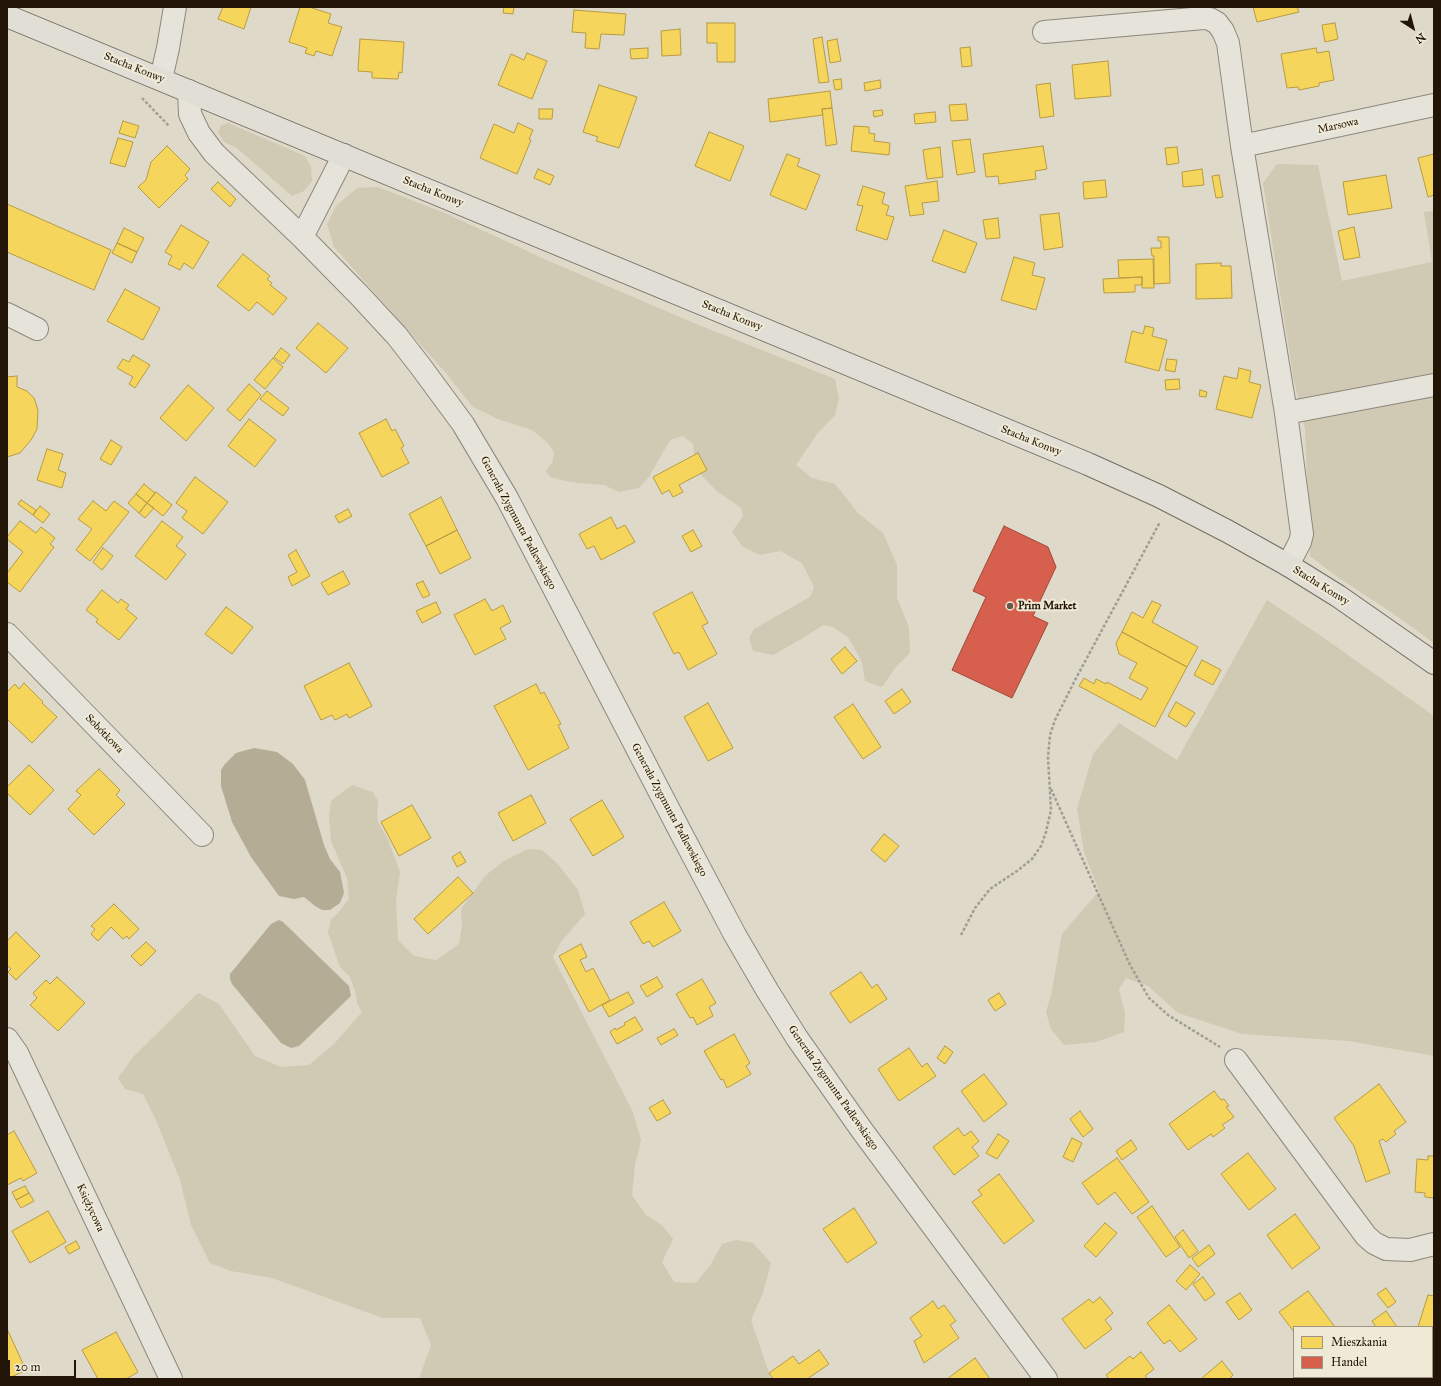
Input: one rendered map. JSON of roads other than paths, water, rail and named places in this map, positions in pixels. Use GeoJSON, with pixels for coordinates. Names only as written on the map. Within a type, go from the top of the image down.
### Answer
{"type":"FeatureCollection","features":[{"type":"Feature","properties":{"kind":"main road","name":"Stacha Konwy"},"geometry":{"type":"LineString","coordinates":[[7,16],[1088,464],[1171,502],[1288,565],[1338,596],[1434,663]]}},
{"type":"Feature","properties":{"kind":"street"},"geometry":{"type":"LineString","coordinates":[[161,79],[175,7]]}},
{"type":"Feature","properties":{"kind":"street"},"geometry":{"type":"LineString","coordinates":[[1044,32],[1204,18],[1210,19],[1217,23],[1223,31],[1228,43],[1242,146],[1286,413],[1302,534],[1300,542],[1288,565]]}},
{"type":"Feature","properties":{"kind":"street","name":"Generała Zygmunta Padlewskiego"},"geometry":{"type":"LineString","coordinates":[[189,91],[190,114],[199,133],[214,153],[302,237],[397,336],[463,424],[507,498],[681,833],[735,935],[767,990],[797,1038],[861,1129],[1046,1379]]}},
{"type":"Feature","properties":{"kind":"street","name":"Marsowa"},"geometry":{"type":"LineString","coordinates":[[1242,146],[1434,105]]}},
{"type":"Feature","properties":{"kind":"street"},"geometry":{"type":"LineString","coordinates":[[302,237],[344,155]]}},
{"type":"Feature","properties":{"kind":"street"},"geometry":{"type":"LineString","coordinates":[[7,314],[37,329]]}},
{"type":"Feature","properties":{"kind":"street"},"geometry":{"type":"LineString","coordinates":[[1286,413],[1434,385]]}},
{"type":"Feature","properties":{"kind":"street","name":"Sobótkowa"},"geometry":{"type":"LineString","coordinates":[[7,634],[202,835]]}},
{"type":"Feature","properties":{"kind":"street","name":"Księżycowa"},"geometry":{"type":"LineString","coordinates":[[7,1039],[17,1053],[171,1379]]}},
{"type":"Feature","properties":{"kind":"street"},"geometry":{"type":"LineString","coordinates":[[1236,1060],[1366,1236],[1374,1243],[1386,1249],[1410,1250],[1434,1244]]}},
{"type":"Feature","properties":{"kind":"place","name":"Prim Market"},"geometry":{"type":"Point","coordinates":[1010,606]}}]}
